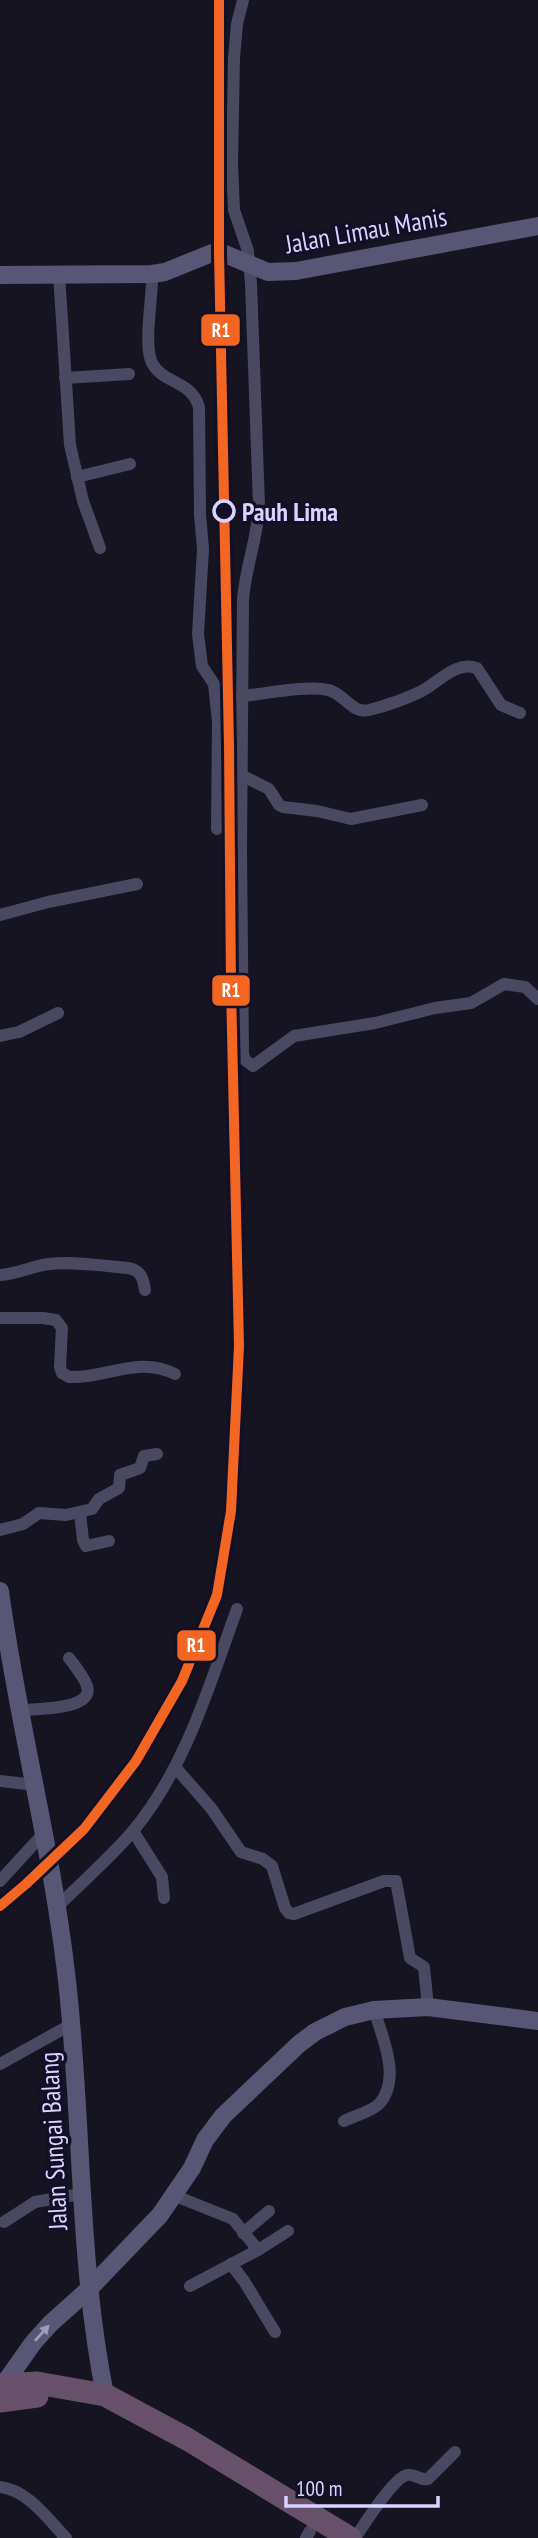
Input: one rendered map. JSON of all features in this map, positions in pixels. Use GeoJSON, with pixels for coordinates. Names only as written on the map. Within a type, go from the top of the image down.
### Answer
{"type":"FeatureCollection","features":[{"type":"Feature","properties":{"kind":"highway"},"geometry":{"type":"LineString","coordinates":[[1,2390],[37,2383],[105,2395],[177,2433],[352,2538]]}},
{"type":"Feature","properties":{"kind":"highway"},"geometry":{"type":"LineString","coordinates":[[1,2390],[83,2402],[107,2410],[183,2453],[312,2536]]}},
{"type":"Feature","properties":{"kind":"street"},"geometry":{"type":"LineString","coordinates":[[243,0],[236,24],[232,164],[234,210],[248,251],[255,360],[259,506],[257,537],[244,587],[243,1054],[253,1066],[294,1036],[471,1003],[504,984],[525,987],[538,999]]}},
{"type":"Feature","properties":{"kind":"street","name":"Jalan Limau Manis"},"geometry":{"type":"LineString","coordinates":[[0,275],[152,274],[165,272],[212,253],[225,254],[268,272],[296,271],[538,226]]}},
{"type":"Feature","properties":{"kind":"street"},"geometry":{"type":"LineString","coordinates":[[59,274],[70,445],[83,501],[100,548]]}},
{"type":"Feature","properties":{"kind":"street"},"geometry":{"type":"LineString","coordinates":[[152,274],[149,316],[151,358],[157,369],[192,392],[199,407],[203,549],[198,634],[202,666],[214,684],[218,721],[217,829]]}},
{"type":"Feature","properties":{"kind":"street"},"geometry":{"type":"LineString","coordinates":[[65,377],[129,374]]}},
{"type":"Feature","properties":{"kind":"street"},"geometry":{"type":"LineString","coordinates":[[77,477],[130,464]]}},
{"type":"Feature","properties":{"kind":"street"},"geometry":{"type":"LineString","coordinates":[[242,696],[322,689],[340,695],[356,709],[369,710],[422,691],[439,678],[469,666],[477,668],[501,705],[520,713]]}},
{"type":"Feature","properties":{"kind":"street"},"geometry":{"type":"LineString","coordinates":[[242,775],[269,789],[283,807],[317,811],[342,819],[422,805]]}},
{"type":"Feature","properties":{"kind":"street"},"geometry":{"type":"LineString","coordinates":[[0,915],[137,884]]}},
{"type":"Feature","properties":{"kind":"street"},"geometry":{"type":"LineString","coordinates":[[0,1036],[19,1032],[58,1013]]}},
{"type":"Feature","properties":{"kind":"street"},"geometry":{"type":"LineString","coordinates":[[0,1275],[23,1272],[47,1264],[120,1267],[136,1269],[143,1278],[145,1290]]}},
{"type":"Feature","properties":{"kind":"street"},"geometry":{"type":"LineString","coordinates":[[0,1318],[56,1320],[62,1328],[60,1367],[62,1373],[69,1377],[143,1365],[158,1366],[176,1374]]}},
{"type":"Feature","properties":{"kind":"street"},"geometry":{"type":"LineString","coordinates":[[0,1530],[23,1524],[38,1513],[61,1516],[92,1509],[99,1499],[119,1489],[120,1475],[140,1468],[144,1456],[157,1454]]}},
{"type":"Feature","properties":{"kind":"street"},"geometry":{"type":"LineString","coordinates":[[80,1513],[86,1546],[109,1541]]}},
{"type":"Feature","properties":{"kind":"street","name":"Jalan Sungai Balang"},"geometry":{"type":"LineString","coordinates":[[0,1591],[6,1661],[22,1710],[54,1884],[72,2024],[89,2288],[105,2395]]}},
{"type":"Feature","properties":{"kind":"street"},"geometry":{"type":"LineString","coordinates":[[57,1907],[133,1831],[175,1767],[199,1717],[237,1609]]}},
{"type":"Feature","properties":{"kind":"street"},"geometry":{"type":"LineString","coordinates":[[22,1710],[82,1702],[86,1697],[87,1687],[69,1658]]}},
{"type":"Feature","properties":{"kind":"street"},"geometry":{"type":"LineString","coordinates":[[175,1767],[211,1808],[241,1852],[263,1859],[272,1866],[289,1913],[294,1914],[384,1881],[396,1881],[410,1958],[424,1967],[428,2007]]}},
{"type":"Feature","properties":{"kind":"street"},"geometry":{"type":"LineString","coordinates":[[0,1781],[36,1785]]}},
{"type":"Feature","properties":{"kind":"street"},"geometry":{"type":"LineString","coordinates":[[133,1831],[162,1877],[164,1898]]}},
{"type":"Feature","properties":{"kind":"street"},"geometry":{"type":"LineString","coordinates":[[0,1881],[46,1839]]}},
{"type":"Feature","properties":{"kind":"street"},"geometry":{"type":"LineString","coordinates":[[1,2390],[33,2343],[160,2215],[192,2168],[205,2140],[223,2116],[315,2032],[345,2017],[374,2010],[428,2007],[538,2021]]}},
{"type":"Feature","properties":{"kind":"street"},"geometry":{"type":"LineString","coordinates":[[344,2121],[378,2105],[387,2090],[387,2052],[374,2010]]}},
{"type":"Feature","properties":{"kind":"street"},"geometry":{"type":"LineString","coordinates":[[0,2064],[72,2024]]}},
{"type":"Feature","properties":{"kind":"street"},"geometry":{"type":"LineString","coordinates":[[4,2222],[34,2202],[81,2194]]}},
{"type":"Feature","properties":{"kind":"street"},"geometry":{"type":"LineString","coordinates":[[173,2195],[233,2219],[258,2250]]}},
{"type":"Feature","properties":{"kind":"street"},"geometry":{"type":"LineString","coordinates":[[243,2233],[269,2211]]}},
{"type":"Feature","properties":{"kind":"street"},"geometry":{"type":"LineString","coordinates":[[190,2286],[288,2231]]}},
{"type":"Feature","properties":{"kind":"street"},"geometry":{"type":"LineString","coordinates":[[231,2264],[275,2332]]}},
{"type":"Feature","properties":{"kind":"street"},"geometry":{"type":"LineString","coordinates":[[352,2538],[404,2476],[428,2479],[455,2452]]}},
{"type":"Feature","properties":{"kind":"street"},"geometry":{"type":"LineString","coordinates":[[0,2487],[16,2491],[66,2538]]}},
{"type":"Feature","properties":{"kind":"transit line","name":"R1"},"geometry":{"type":"LineString","coordinates":[[0,1906],[84,1829],[136,1761],[182,1681],[217,1595],[231,1511],[239,1346],[219,253],[219,0]]}},
{"type":"Feature","properties":{"kind":"place","name":"Pauh Lima"},"geometry":{"type":"Point","coordinates":[224,511]}}]}
